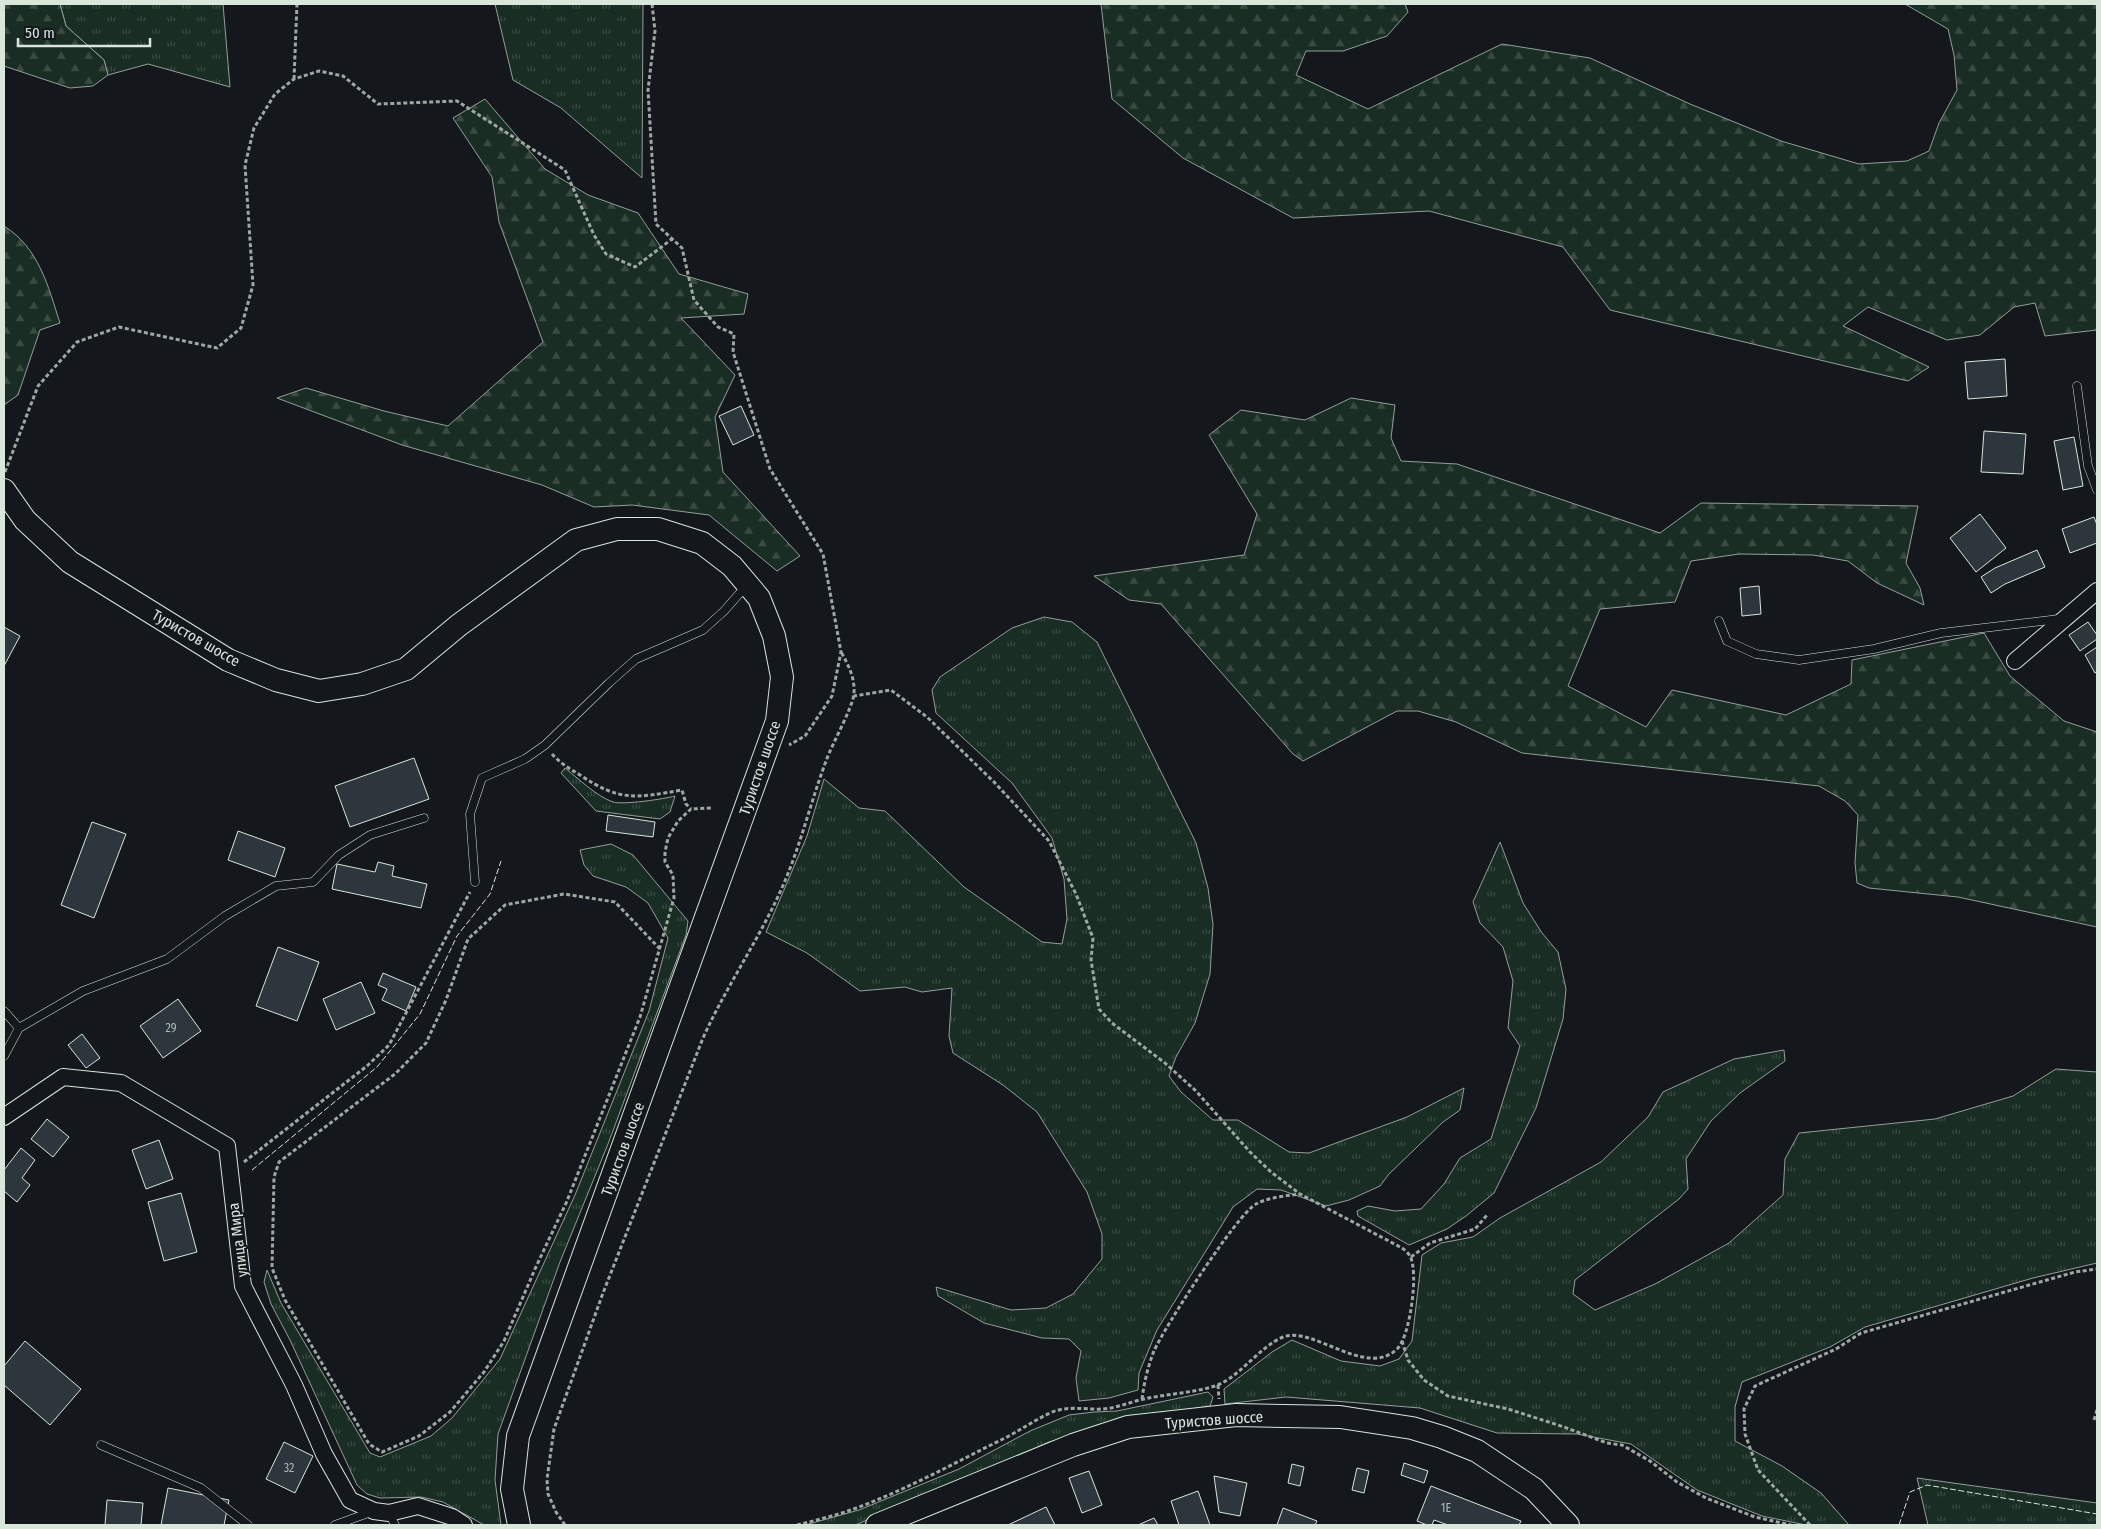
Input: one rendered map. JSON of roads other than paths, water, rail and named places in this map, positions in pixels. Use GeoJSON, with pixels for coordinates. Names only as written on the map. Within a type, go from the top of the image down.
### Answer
{"type":"FeatureCollection","features":[{"type":"Feature","properties":{"kind":"main road","name":"Туристов шоссе"},"geometry":{"type":"LineString","coordinates":[[4,490],[25,520],[70,562],[228,660],[276,680],[319,691],[362,684],[406,669],[459,625],[576,540],[618,529],[658,529],[702,543],[732,566],[759,598],[774,636],[782,678],[777,720],[518,1436],[512,1489],[516,1521]]}},
{"type":"Feature","properties":{"kind":"main road","name":"Туристов шоссе"},"geometry":{"type":"LineString","coordinates":[[877,1525],[1056,1451],[1128,1427],[1236,1415],[1340,1417],[1412,1428],[1442,1437],[1477,1451],[1534,1489],[1568,1525]]}},
{"type":"Feature","properties":{"kind":"street"},"geometry":{"type":"LineString","coordinates":[[2015,661],[2097,592]]}},
{"type":"Feature","properties":{"kind":"street","name":"улица Мира"},"geometry":{"type":"LineString","coordinates":[[4,1117],[63,1077],[121,1083],[227,1146],[243,1286],[294,1385],[324,1454],[350,1500],[386,1516]]}},
{"type":"Feature","properties":{"kind":"street"},"geometry":{"type":"LineString","coordinates":[[386,1516],[418,1506],[452,1517],[464,1525]]}},
{"type":"Feature","properties":{"kind":"lane"},"geometry":{"type":"LineString","coordinates":[[2078,386],[2088,466],[2097,490]]}},
{"type":"Feature","properties":{"kind":"lane"},"geometry":{"type":"LineString","coordinates":[[475,882],[470,814],[482,778],[525,759],[545,745],[609,683],[636,660],[703,630],[724,611],[748,584]]}},
{"type":"Feature","properties":{"kind":"lane"},"geometry":{"type":"LineString","coordinates":[[1719,621],[1727,641],[1756,654],[1799,660],[1874,649],[1941,633],[2067,618]]}},
{"type":"Feature","properties":{"kind":"lane"},"geometry":{"type":"LineString","coordinates":[[4,1056],[19,1028],[83,991],[167,959],[225,916],[276,886],[313,882],[339,855],[370,835],[424,818]]}},
{"type":"Feature","properties":{"kind":"lane"},"geometry":{"type":"LineString","coordinates":[[4,1010],[19,1028]]}},
{"type":"Feature","properties":{"kind":"lane"},"geometry":{"type":"LineString","coordinates":[[101,1445],[201,1488],[248,1525]]}},
{"type":"Feature","properties":{"kind":"lane"},"geometry":{"type":"LineString","coordinates":[[335,1525],[386,1516]]}}]}
